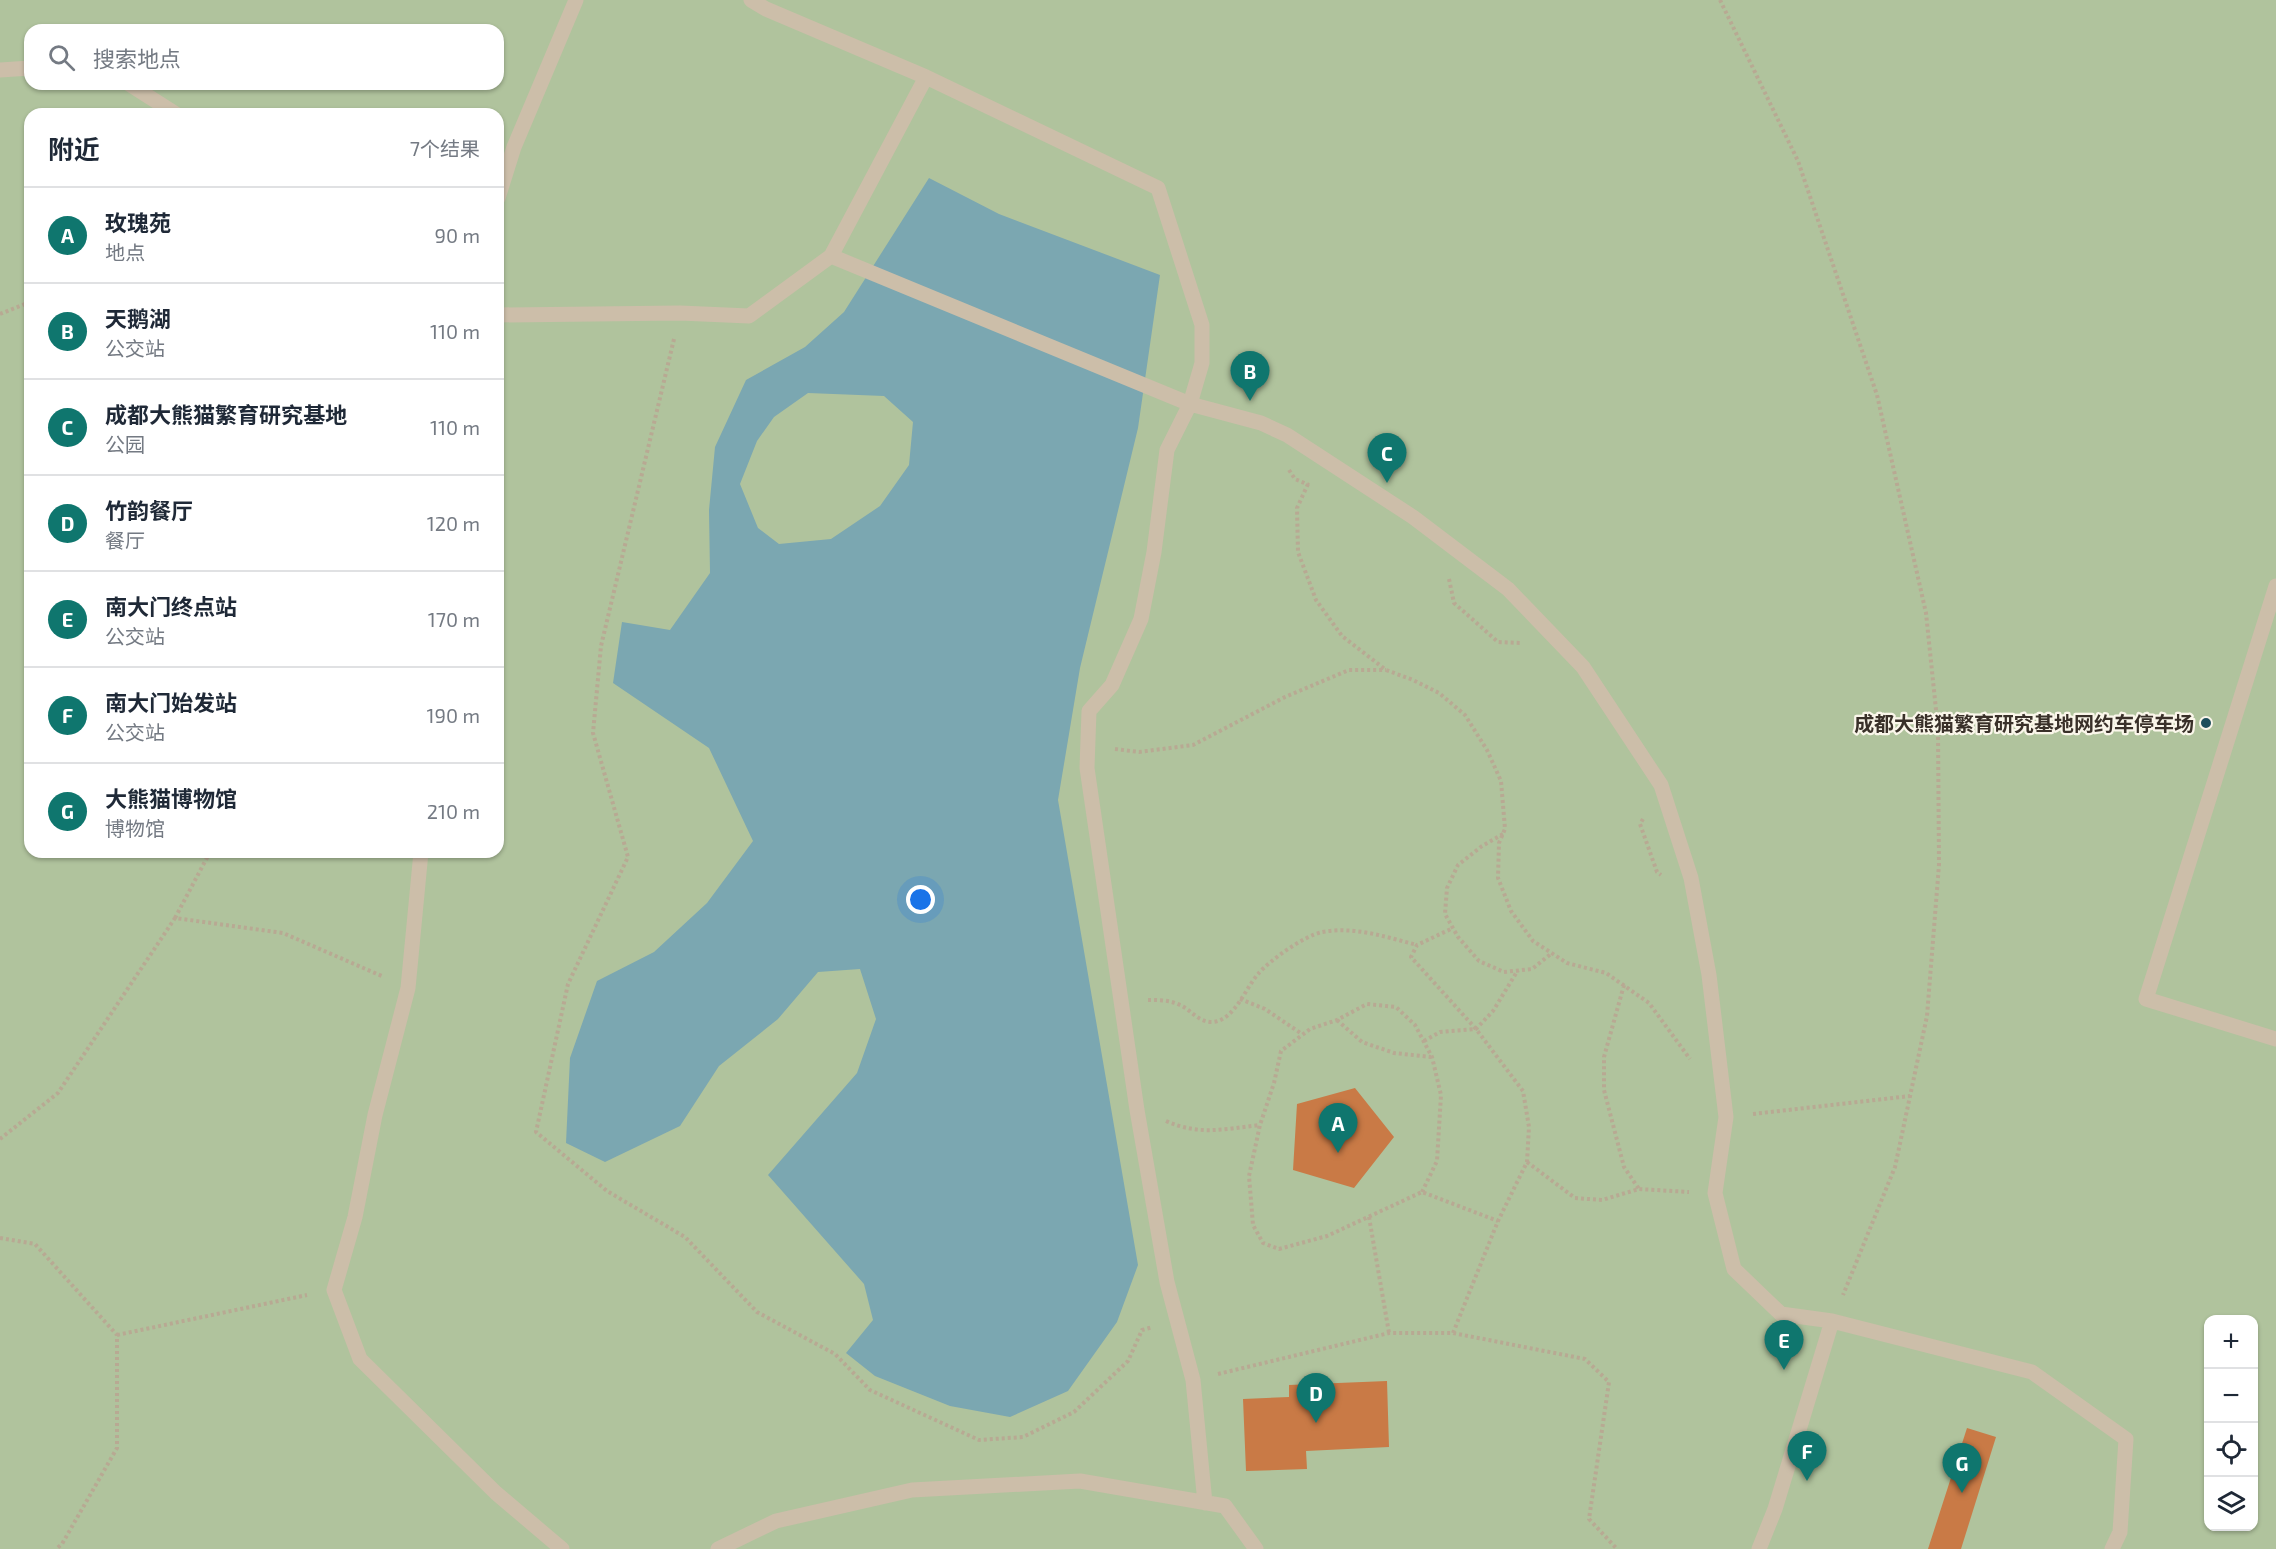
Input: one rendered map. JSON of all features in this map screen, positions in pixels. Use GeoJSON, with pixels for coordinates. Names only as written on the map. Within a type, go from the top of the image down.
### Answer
{"type":"FeatureCollection","features":[{"type":"Feature","properties":{"kind":"lane"},"geometry":{"type":"LineString","coordinates":[[504,179],[514,147],[576,0]]}},
{"type":"Feature","properties":{"kind":"lane"},"geometry":{"type":"LineString","coordinates":[[751,0],[926,77],[1158,188],[1202,325],[1202,363],[1190,404],[1167,450],[1154,552],[1141,619],[1112,685],[1089,711],[1087,768],[1137,1110],[1167,1282],[1193,1380],[1205,1503]]}},
{"type":"Feature","properties":{"kind":"lane"},"geometry":{"type":"LineString","coordinates":[[0,70],[24,68]]}},
{"type":"Feature","properties":{"kind":"lane"},"geometry":{"type":"LineString","coordinates":[[504,315],[680,313],[749,316],[831,256],[926,77]]}},
{"type":"Feature","properties":{"kind":"lane"},"geometry":{"type":"LineString","coordinates":[[138,90],[167,108]]}},
{"type":"Feature","properties":{"kind":"lane"},"geometry":{"type":"LineString","coordinates":[[831,256],[1169,396],[1261,423],[1287,435],[1413,517],[1508,589],[1582,667],[1661,785],[1691,878],[1709,975],[1726,1117],[1715,1193],[1734,1269],[1780,1314],[1832,1321],[2032,1372],[2126,1438],[2120,1532],[2112,1549]]}},
{"type":"Feature","properties":{"kind":"lane"},"geometry":{"type":"LineString","coordinates":[[2276,586],[2146,999],[2276,1039]]}},
{"type":"Feature","properties":{"kind":"lane"},"geometry":{"type":"LineString","coordinates":[[420,858],[408,988],[375,1115],[355,1217],[334,1290],[360,1359],[496,1493],[562,1549]]}},
{"type":"Feature","properties":{"kind":"lane"},"geometry":{"type":"LineString","coordinates":[[1759,1549],[1775,1509],[1832,1321]]}},
{"type":"Feature","properties":{"kind":"lane"},"geometry":{"type":"LineString","coordinates":[[718,1549],[776,1521],[912,1491],[1080,1480],[1224,1506],[1256,1549]]}},
{"type":"Feature","properties":{"kind":"path"},"geometry":{"type":"LineString","coordinates":[[1720,0],[1798,161],[1877,395],[1926,614],[1938,729],[1939,865],[1927,1016],[1895,1167],[1832,1321]]}},
{"type":"Feature","properties":{"kind":"path"},"geometry":{"type":"LineString","coordinates":[[0,314],[24,304]]}},
{"type":"Feature","properties":{"kind":"path"},"geometry":{"type":"LineString","coordinates":[[680,313],[601,646],[592,733],[628,856],[568,984],[536,1132],[608,1191],[685,1237],[757,1312],[835,1354],[870,1390],[979,1440],[1023,1437],[1074,1412],[1128,1361],[1142,1330],[1177,1323]]}},
{"type":"Feature","properties":{"kind":"path"},"geometry":{"type":"LineString","coordinates":[[1308,484],[1297,508],[1298,552],[1316,600],[1342,636],[1386,670],[1439,693],[1465,715],[1487,750],[1501,781],[1505,829],[1499,843],[1498,878],[1511,911],[1533,941],[1567,963],[1606,973],[1649,1003],[1696,1068]]}},
{"type":"Feature","properties":{"kind":"path"},"geometry":{"type":"LineString","coordinates":[[1440,537],[1454,603],[1498,642],[1561,645]]}},
{"type":"Feature","properties":{"kind":"path"},"geometry":{"type":"LineString","coordinates":[[1087,745],[1139,753],[1194,745],[1285,697],[1349,670],[1386,670]]}},
{"type":"Feature","properties":{"kind":"path"},"geometry":{"type":"LineString","coordinates":[[1503,834],[1482,846],[1458,865],[1447,888],[1445,914],[1479,961],[1504,972],[1532,969],[1552,953]]}},
{"type":"Feature","properties":{"kind":"path"},"geometry":{"type":"LineString","coordinates":[[0,1138],[58,1093],[175,918],[207,858]]}},
{"type":"Feature","properties":{"kind":"path"},"geometry":{"type":"LineString","coordinates":[[175,918],[283,933],[408,988]]}},
{"type":"Feature","properties":{"kind":"path"},"geometry":{"type":"LineString","coordinates":[[1453,928],[1417,945],[1411,957],[1476,1029],[1524,1091],[1529,1126],[1527,1161],[1498,1221],[1453,1333]]}},
{"type":"Feature","properties":{"kind":"path"},"geometry":{"type":"LineString","coordinates":[[1120,1000],[1162,1000],[1180,1005],[1199,1019],[1212,1022],[1227,1017],[1258,974],[1286,950],[1321,932],[1360,931],[1417,945]]}},
{"type":"Feature","properties":{"kind":"path"},"geometry":{"type":"LineString","coordinates":[[1476,1029],[1493,1011],[1518,970]]}},
{"type":"Feature","properties":{"kind":"path"},"geometry":{"type":"LineString","coordinates":[[1624,985],[1604,1056],[1604,1090],[1624,1167],[1639,1189]]}},
{"type":"Feature","properties":{"kind":"path"},"geometry":{"type":"LineString","coordinates":[[1240,999],[1265,1009],[1302,1034]]}},
{"type":"Feature","properties":{"kind":"path"},"geometry":{"type":"LineString","coordinates":[[1366,1004],[1396,1007],[1415,1025],[1432,1057],[1441,1095],[1437,1161],[1422,1192],[1327,1236],[1279,1249],[1263,1243],[1253,1225],[1250,1176],[1260,1125],[1274,1083],[1281,1051],[1302,1034],[1337,1020],[1366,1004]]}},
{"type":"Feature","properties":{"kind":"path"},"geometry":{"type":"LineString","coordinates":[[1337,1020],[1362,1042],[1394,1053],[1432,1057]]}},
{"type":"Feature","properties":{"kind":"path"},"geometry":{"type":"LineString","coordinates":[[1424,1041],[1440,1032],[1459,1028],[1476,1029]]}},
{"type":"Feature","properties":{"kind":"path"},"geometry":{"type":"LineString","coordinates":[[1726,1117],[1910,1096]]}},
{"type":"Feature","properties":{"kind":"path"},"geometry":{"type":"LineString","coordinates":[[1137,1110],[1185,1130],[1212,1131],[1260,1125]]}},
{"type":"Feature","properties":{"kind":"path"},"geometry":{"type":"LineString","coordinates":[[1527,1161],[1575,1198],[1602,1200],[1639,1189],[1715,1193]]}},
{"type":"Feature","properties":{"kind":"path"},"geometry":{"type":"LineString","coordinates":[[1422,1192],[1498,1221]]}},
{"type":"Feature","properties":{"kind":"path"},"geometry":{"type":"LineString","coordinates":[[1370,1217],[1389,1333]]}},
{"type":"Feature","properties":{"kind":"path"},"geometry":{"type":"LineString","coordinates":[[0,1238],[35,1244],[117,1335],[117,1448],[62,1544],[56,1549]]}},
{"type":"Feature","properties":{"kind":"path"},"geometry":{"type":"LineString","coordinates":[[117,1335],[334,1290]]}},
{"type":"Feature","properties":{"kind":"path"},"geometry":{"type":"LineString","coordinates":[[1193,1380],[1389,1333],[1453,1333],[1585,1359],[1609,1382],[1589,1519],[1617,1549]]}},
{"type":"Feature","properties":{"kind":"green space"},"geometry":{"type":"Polygon","coordinates":[[[0,0],[2276,0],[2276,1549],[0,1549],[0,0]]]}},
{"type":"Feature","properties":{"kind":"water"},"geometry":{"type":"Polygon","coordinates":[[[929,178],[999,214],[1160,275],[1138,428],[1080,668],[1058,800],[1138,1265],[1117,1322],[1068,1391],[1010,1417],[950,1406],[875,1376],[846,1353],[873,1320],[864,1284],[768,1175],[857,1073],[876,1019],[860,969],[818,972],[778,1019],[719,1066],[680,1126],[605,1162],[566,1143],[570,1058],[597,981],[654,952],[707,903],[753,841],[709,748],[613,683],[622,622],[670,630],[710,573],[709,510],[715,447],[746,380],[805,347],[844,312],[929,178]],[[808,393],[774,417],[757,441],[740,484],[758,528],[779,544],[831,539],[880,506],[909,465],[913,422],[884,396],[808,393]]]}},
{"type":"Feature","properties":{"kind":"building"},"geometry":{"type":"Polygon","coordinates":[[[1355,1088],[1394,1137],[1354,1188],[1293,1170],[1297,1104],[1355,1088]]]}},
{"type":"Feature","properties":{"kind":"building"},"geometry":{"type":"Polygon","coordinates":[[[1387,1381],[1389,1447],[1306,1451],[1307,1469],[1246,1471],[1243,1399],[1289,1397],[1289,1385],[1387,1381]]]}},
{"type":"Feature","properties":{"kind":"building"},"geometry":{"type":"Polygon","coordinates":[[[1967,1428],[1996,1437],[1961,1549],[1928,1549],[1967,1428]]]}},
{"type":"Feature","properties":{"kind":"place","name":"天鹅湖"},"geometry":{"type":"Point","coordinates":[1250,401]}},
{"type":"Feature","properties":{"kind":"place","name":"成都大熊猫繁育研究基地"},"geometry":{"type":"Point","coordinates":[1387,483]}},
{"type":"Feature","properties":{"kind":"place","name":"成都大熊猫繁育研究基地网约车停车场"},"geometry":{"type":"Point","coordinates":[2206,723]}},
{"type":"Feature","properties":{"kind":"place","name":"玫瑰苑"},"geometry":{"type":"Point","coordinates":[1338,1153]}},
{"type":"Feature","properties":{"kind":"place","name":"南大门终点站"},"geometry":{"type":"Point","coordinates":[1784,1370]}},
{"type":"Feature","properties":{"kind":"place","name":"竹韵餐厅"},"geometry":{"type":"Point","coordinates":[1316,1423]}},
{"type":"Feature","properties":{"kind":"place","name":"南大门始发站"},"geometry":{"type":"Point","coordinates":[1807,1481]}},
{"type":"Feature","properties":{"kind":"place","name":"大熊猫博物馆"},"geometry":{"type":"Point","coordinates":[1962,1493]}}]}
